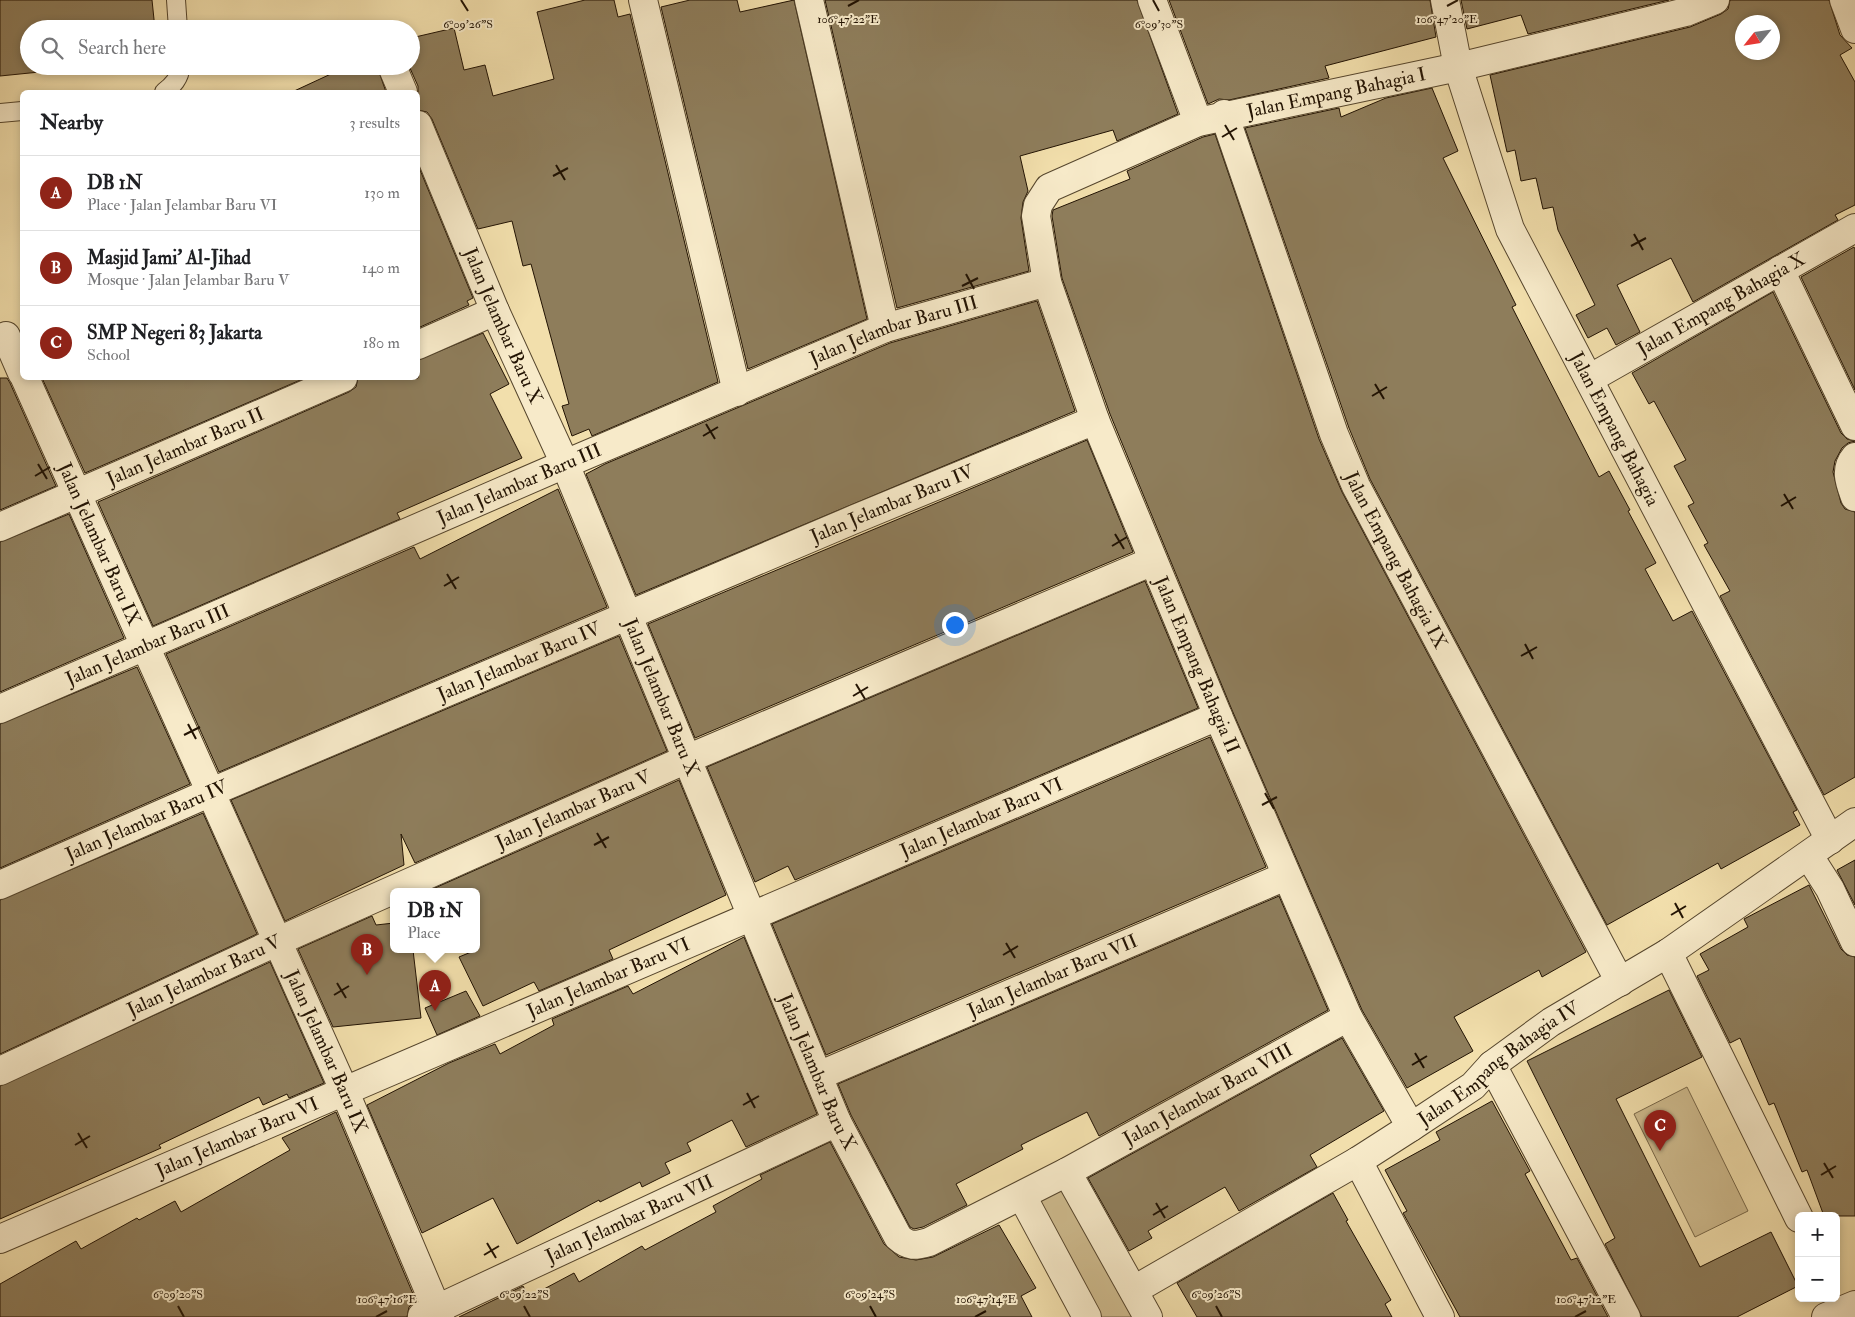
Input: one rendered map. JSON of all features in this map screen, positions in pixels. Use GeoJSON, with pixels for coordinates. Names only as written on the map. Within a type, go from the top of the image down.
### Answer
{"type":"FeatureCollection","features":[{"type":"Feature","properties":{"kind":"street"},"geometry":{"type":"LineString","coordinates":[[643,0],[737,392]]}},
{"type":"Feature","properties":{"kind":"street"},"geometry":{"type":"LineString","coordinates":[[809,0],[885,328]]}},
{"type":"Feature","properties":{"kind":"street"},"geometry":{"type":"LineString","coordinates":[[1152,0],[1198,122]]}},
{"type":"Feature","properties":{"kind":"street","name":"Jalan Empang Bahagia"},"geometry":{"type":"LineString","coordinates":[[1444,0],[1458,67],[1510,229],[1589,379],[1820,848],[1830,889],[1855,942]]}},
{"type":"Feature","properties":{"kind":"street","name":"Jalan Empang Bahagia I"},"geometry":{"type":"LineString","coordinates":[[1049,188],[1198,122],[1224,114],[1458,67],[1683,6],[1715,0]]}},
{"type":"Feature","properties":{"kind":"street"},"geometry":{"type":"LineString","coordinates":[[1844,0],[1855,29]]}},
{"type":"Feature","properties":{"kind":"street"},"geometry":{"type":"LineString","coordinates":[[396,75],[402,90]]}},
{"type":"Feature","properties":{"kind":"street","name":"Jalan Empang Bahagia IX"},"geometry":{"type":"LineString","coordinates":[[1224,114],[1334,434],[1356,486],[1620,982]]}},
{"type":"Feature","properties":{"kind":"street","name":"Jalan Jelambar Baru X"},"geometry":{"type":"LineString","coordinates":[[420,137],[424,160],[565,464],[837,1122],[898,1237],[906,1244],[914,1246],[929,1242],[1022,1196]]}},
{"type":"Feature","properties":{"kind":"street","name":"Jalan Empang Bahagia II"},"geometry":{"type":"LineString","coordinates":[[1049,188],[1038,205],[1036,216],[1047,282],[1095,420],[1218,716],[1348,1017],[1411,1127]]}},
{"type":"Feature","properties":{"kind":"street","name":"Jalan Empang Bahagia X"},"geometry":{"type":"LineString","coordinates":[[1589,379],[1855,228]]}},
{"type":"Feature","properties":{"kind":"street"},"geometry":{"type":"LineString","coordinates":[[1780,270],[1855,426]]}},
{"type":"Feature","properties":{"kind":"street","name":"Jalan Jelambar Baru III"},"geometry":{"type":"LineString","coordinates":[[0,709],[565,464],[885,328],[1047,282]]}},
{"type":"Feature","properties":{"kind":"street"},"geometry":{"type":"LineString","coordinates":[[420,344],[494,311]]}},
{"type":"Feature","properties":{"kind":"street"},"geometry":{"type":"LineString","coordinates":[[9,335],[20,367]]}},
{"type":"Feature","properties":{"kind":"street","name":"Jalan Jelambar Baru IX"},"geometry":{"type":"LineString","coordinates":[[26,380],[78,493],[209,793],[344,1090],[432,1314]]}},
{"type":"Feature","properties":{"kind":"street","name":"Jalan Jelambar Baru II"},"geometry":{"type":"LineString","coordinates":[[0,527],[338,380]]}},
{"type":"Feature","properties":{"kind":"street","name":"Jalan Jelambar Baru IV"},"geometry":{"type":"LineString","coordinates":[[0,885],[209,793],[855,518],[1095,420]]}},
{"type":"Feature","properties":{"kind":"street"},"geometry":{"type":"LineString","coordinates":[[1855,457],[1850,463],[1848,477],[1855,497]]}},
{"type":"Feature","properties":{"kind":"street","name":"Jalan Jelambar Baru V"},"geometry":{"type":"LineString","coordinates":[[397,888],[687,759],[1153,561]]}},
{"type":"Feature","properties":{"kind":"street","name":"Jalan Jelambar Baru VI"},"geometry":{"type":"LineString","coordinates":[[0,1239],[344,1090],[752,918],[1218,716]]}},
{"type":"Feature","properties":{"kind":"street","name":"Jalan Empang Bahagia IV"},"geometry":{"type":"LineString","coordinates":[[1134,1290],[1358,1161],[1411,1127],[1473,1086],[1492,1064],[1551,1022],[1668,953],[1855,822]]}},
{"type":"Feature","properties":{"kind":"street","name":"Jalan Jelambar Baru VII"},"geometry":{"type":"LineString","coordinates":[[818,1076],[1286,876]]}},
{"type":"Feature","properties":{"kind":"street","name":"Jalan Jelambar Baru V"},"geometry":{"type":"LineString","coordinates":[[0,1071],[276,942],[390,891]]}},
{"type":"Feature","properties":{"kind":"street"},"geometry":{"type":"LineString","coordinates":[[1668,953],[1796,1212]]}},
{"type":"Feature","properties":{"kind":"street","name":"Jalan Jelambar Baru VIII"},"geometry":{"type":"LineString","coordinates":[[1022,1196],[1348,1017]]}},
{"type":"Feature","properties":{"kind":"street"},"geometry":{"type":"LineString","coordinates":[[1492,1064],[1626,1317]]}},
{"type":"Feature","properties":{"kind":"street","name":"Jalan Jelambar Baru VII"},"geometry":{"type":"LineString","coordinates":[[432,1314],[837,1122]]}},
{"type":"Feature","properties":{"kind":"street"},"geometry":{"type":"LineString","coordinates":[[1358,1161],[1440,1317]]}},
{"type":"Feature","properties":{"kind":"street"},"geometry":{"type":"LineString","coordinates":[[1067,1172],[1148,1317]]}},
{"type":"Feature","properties":{"kind":"street"},"geometry":{"type":"LineString","coordinates":[[1022,1196],[1087,1317]]}},
{"type":"Feature","properties":{"kind":"lane"},"geometry":{"type":"LineString","coordinates":[[176,0],[177,20]]}},
{"type":"Feature","properties":{"kind":"lane"},"geometry":{"type":"LineString","coordinates":[[166,90],[174,84],[179,75]]}},
{"type":"Feature","properties":{"kind":"lane"},"geometry":{"type":"LineString","coordinates":[[0,113],[20,111]]}},
{"type":"Feature","properties":{"kind":"shaded area"},"geometry":{"type":"Polygon","coordinates":[[[1687,1087],[1748,1211],[1695,1237],[1634,1114],[1687,1087]]]}},
{"type":"Feature","properties":{"kind":"shaded area"},"geometry":{"type":"Polygon","coordinates":[[[1074,1187],[1147,1317],[1099,1317],[1037,1199],[1074,1187]]]}},
{"type":"Feature","properties":{"kind":"building"},"geometry":{"type":"Polygon","coordinates":[[[0,0],[152,0],[154,20],[20,20],[20,74],[0,76],[0,0]]]}},
{"type":"Feature","properties":{"kind":"building"},"geometry":{"type":"Polygon","coordinates":[[[585,0],[614,0],[618,17],[630,14],[718,382],[592,436],[589,429],[572,436],[562,406],[569,404],[531,264],[523,266],[512,221],[478,229],[432,119],[427,112],[420,110],[420,90],[418,90],[413,75],[420,75],[420,36],[454,28],[464,70],[485,65],[493,96],[554,79],[537,12],[585,0]]]}},
{"type":"Feature","properties":{"kind":"building"},"geometry":{"type":"Polygon","coordinates":[[[690,0],[737,0],[740,12],[794,0],[867,319],[748,369],[661,7],[690,0]]]}},
{"type":"Feature","properties":{"kind":"building"},"geometry":{"type":"Polygon","coordinates":[[[825,0],[1137,0],[1178,114],[1117,141],[1113,130],[1020,156],[1028,191],[1023,202],[1021,218],[1029,271],[897,308],[825,0]]]}},
{"type":"Feature","properties":{"kind":"building"},"geometry":{"type":"Polygon","coordinates":[[[1169,0],[1430,0],[1436,37],[1325,66],[1329,78],[1229,100],[1219,99],[1208,104],[1169,0]]]}},
{"type":"Feature","properties":{"kind":"building"},"geometry":{"type":"Polygon","coordinates":[[[1461,0],[1669,0],[1528,34],[1521,15],[1467,29],[1461,0]]]}},
{"type":"Feature","properties":{"kind":"building"},"geometry":{"type":"Polygon","coordinates":[[[1730,0],[1829,0],[1840,35],[1852,48],[1840,55],[1855,82],[1855,205],[1835,215],[1838,220],[1693,302],[1671,258],[1617,285],[1640,332],[1616,345],[1607,328],[1588,338],[1576,315],[1595,305],[1558,230],[1553,207],[1543,209],[1536,178],[1521,181],[1515,150],[1507,152],[1490,75],[1690,27],[1721,14],[1728,9],[1730,0]]]}},
{"type":"Feature","properties":{"kind":"building"},"geometry":{"type":"Polygon","coordinates":[[[329,75],[380,75],[385,90],[296,90],[329,75]]]}},
{"type":"Feature","properties":{"kind":"building"},"geometry":{"type":"Polygon","coordinates":[[[1432,88],[1458,151],[1443,158],[1516,305],[1512,307],[1599,477],[1609,471],[1630,510],[1628,511],[1656,563],[1645,569],[1673,621],[1692,611],[1797,810],[1793,812],[1800,825],[1721,869],[1718,863],[1607,925],[1370,479],[1349,428],[1245,128],[1339,108],[1341,117],[1386,98],[1432,88]]]}},
{"type":"Feature","properties":{"kind":"building"},"geometry":{"type":"Polygon","coordinates":[[[1215,134],[1319,439],[1342,492],[1586,952],[1542,977],[1539,970],[1454,1017],[1473,1051],[1407,1088],[1362,1010],[1232,710],[1110,414],[1062,278],[1052,216],[1053,210],[1130,179],[1127,171],[1203,137],[1215,134]]]}},
{"type":"Feature","properties":{"kind":"building"},"geometry":{"type":"Polygon","coordinates":[[[420,170],[473,298],[467,301],[469,305],[420,327],[420,170]]]}},
{"type":"Feature","properties":{"kind":"building"},"geometry":{"type":"Polygon","coordinates":[[[1854,247],[1855,249],[1855,390],[1801,277],[1854,247]]]}},
{"type":"Feature","properties":{"kind":"building"},"geometry":{"type":"Polygon","coordinates":[[[1773,292],[1841,433],[1847,439],[1855,441],[1848,443],[1842,448],[1835,461],[1833,472],[1841,503],[1845,509],[1855,512],[1855,777],[1824,795],[1720,596],[1730,591],[1704,545],[1708,543],[1688,506],[1694,503],[1674,466],[1686,460],[1654,401],[1649,404],[1632,373],[1773,292]]]}},
{"type":"Feature","properties":{"kind":"building"},"geometry":{"type":"Polygon","coordinates":[[[1037,301],[1075,411],[636,595],[586,474],[605,464],[890,343],[1037,301]]]}},
{"type":"Feature","properties":{"kind":"building"},"geometry":{"type":"Polygon","coordinates":[[[483,333],[509,384],[490,394],[522,458],[397,513],[400,519],[153,626],[98,502],[349,392],[356,387],[358,380],[420,380],[420,359],[483,333]]]}},
{"type":"Feature","properties":{"kind":"building"},"geometry":{"type":"Polygon","coordinates":[[[0,378],[7,378],[10,383],[56,486],[0,510],[0,378]]]}},
{"type":"Feature","properties":{"kind":"building"},"geometry":{"type":"Polygon","coordinates":[[[43,380],[300,380],[85,473],[43,380]]]}},
{"type":"Feature","properties":{"kind":"building"},"geometry":{"type":"Polygon","coordinates":[[[1087,440],[1133,552],[695,738],[648,624],[1087,440]]]}},
{"type":"Feature","properties":{"kind":"building"},"geometry":{"type":"Polygon","coordinates":[[[558,489],[607,607],[219,772],[166,654],[414,547],[420,559],[558,489]]]}},
{"type":"Feature","properties":{"kind":"building"},"geometry":{"type":"Polygon","coordinates":[[[69,514],[124,638],[0,692],[0,542],[69,514]]]}},
{"type":"Feature","properties":{"kind":"building"},"geometry":{"type":"Polygon","coordinates":[[[1145,581],[1198,708],[795,880],[788,866],[755,882],[707,767],[1145,581]]]}},
{"type":"Feature","properties":{"kind":"building"},"geometry":{"type":"Polygon","coordinates":[[[619,636],[667,751],[415,863],[401,834],[404,865],[285,921],[231,800],[619,636]]]}},
{"type":"Feature","properties":{"kind":"building"},"geometry":{"type":"Polygon","coordinates":[[[137,667],[190,784],[0,868],[0,724],[137,667]]]}},
{"type":"Feature","properties":{"kind":"building"},"geometry":{"type":"Polygon","coordinates":[[[1210,737],[1266,867],[826,1055],[772,924],[1210,737]]]}},
{"type":"Feature","properties":{"kind":"building"},"geometry":{"type":"Polygon","coordinates":[[[679,780],[726,895],[609,950],[613,959],[539,991],[534,982],[483,1006],[459,957],[469,953],[480,953],[480,888],[435,888],[679,780]]]}},
{"type":"Feature","properties":{"kind":"building"},"geometry":{"type":"Polygon","coordinates":[[[203,813],[257,934],[0,1054],[0,900],[203,813]]]}},
{"type":"Feature","properties":{"kind":"building"},"geometry":{"type":"Polygon","coordinates":[[[1855,860],[1855,905],[1837,870],[1855,860]]]}},
{"type":"Feature","properties":{"kind":"building"},"geometry":{"type":"Polygon","coordinates":[[[1809,885],[1841,949],[1847,955],[1855,957],[1855,1216],[1840,1216],[1840,1212],[1823,1212],[1807,1170],[1802,1172],[1774,1103],[1769,1105],[1740,1038],[1730,1043],[1697,976],[1709,970],[1700,954],[1748,927],[1744,919],[1809,885]]]}},
{"type":"Feature","properties":{"kind":"building"},"geometry":{"type":"Polygon","coordinates":[[[1279,896],[1328,1010],[1099,1136],[1087,1112],[1021,1145],[1023,1149],[956,1184],[967,1205],[923,1227],[914,1229],[910,1227],[851,1115],[838,1084],[1279,896]]]}},
{"type":"Feature","properties":{"kind":"building"},"geometry":{"type":"Polygon","coordinates":[[[372,916],[376,925],[390,923],[390,953],[413,953],[421,1018],[333,1027],[298,949],[372,916]]]}},
{"type":"Feature","properties":{"kind":"building"},"geometry":{"type":"Polygon","coordinates":[[[744,937],[817,1114],[746,1147],[732,1120],[687,1143],[691,1151],[665,1163],[670,1173],[642,1187],[640,1182],[600,1202],[599,1200],[517,1244],[493,1198],[422,1233],[367,1105],[449,1063],[495,1044],[500,1054],[554,1025],[552,1019],[628,986],[633,994],[744,937]]]}},
{"type":"Feature","properties":{"kind":"building"},"geometry":{"type":"Polygon","coordinates":[[[270,962],[324,1083],[289,1098],[287,1094],[263,1105],[259,1097],[159,1145],[161,1148],[0,1219],[0,1086],[270,962]]]}},
{"type":"Feature","properties":{"kind":"building"},"geometry":{"type":"Polygon","coordinates":[[[1669,990],[1702,1057],[1616,1099],[1700,1267],[1771,1232],[1795,1280],[1795,1288],[1737,1317],[1642,1317],[1605,1244],[1615,1238],[1527,1061],[1669,990]]]}},
{"type":"Feature","properties":{"kind":"building"},"geometry":{"type":"Polygon","coordinates":[[[466,991],[480,1016],[437,1035],[425,1008],[466,991]]]}},
{"type":"Feature","properties":{"kind":"building"},"geometry":{"type":"Polygon","coordinates":[[[1342,1038],[1384,1111],[1310,1155],[1317,1167],[1239,1211],[1225,1187],[1148,1231],[1152,1238],[1129,1251],[1088,1178],[1342,1038]]]}},
{"type":"Feature","properties":{"kind":"building"},"geometry":{"type":"Polygon","coordinates":[[[1492,1101],[1530,1171],[1525,1174],[1571,1260],[1577,1258],[1608,1317],[1460,1317],[1403,1213],[1407,1211],[1385,1170],[1440,1140],[1436,1132],[1492,1101]]]}},
{"type":"Feature","properties":{"kind":"building"},"geometry":{"type":"Polygon","coordinates":[[[336,1112],[416,1301],[409,1307],[407,1317],[0,1317],[0,1284],[76,1241],[81,1249],[137,1218],[139,1220],[175,1201],[181,1212],[290,1150],[282,1138],[336,1112]]]}},
{"type":"Feature","properties":{"kind":"building"},"geometry":{"type":"Polygon","coordinates":[[[830,1142],[884,1244],[899,1257],[916,1260],[933,1257],[999,1225],[1036,1288],[1021,1296],[1032,1317],[459,1317],[523,1286],[529,1297],[574,1273],[579,1282],[642,1246],[645,1250],[716,1212],[713,1206],[762,1179],[760,1175],[830,1142]]]}},
{"type":"Feature","properties":{"kind":"building"},"geometry":{"type":"Polygon","coordinates":[[[1333,1193],[1348,1220],[1346,1221],[1391,1300],[1385,1304],[1392,1317],[1197,1317],[1177,1283],[1333,1193]]]}},
{"type":"Feature","properties":{"kind":"place","name":"Masjid Jami' Al-Jihad"},"geometry":{"type":"Point","coordinates":[367,975]}},
{"type":"Feature","properties":{"kind":"place","name":"DB 1N"},"geometry":{"type":"Point","coordinates":[435,1011]}},
{"type":"Feature","properties":{"kind":"place","name":"SMP Negeri 83 Jakarta"},"geometry":{"type":"Point","coordinates":[1660,1151]}}]}
